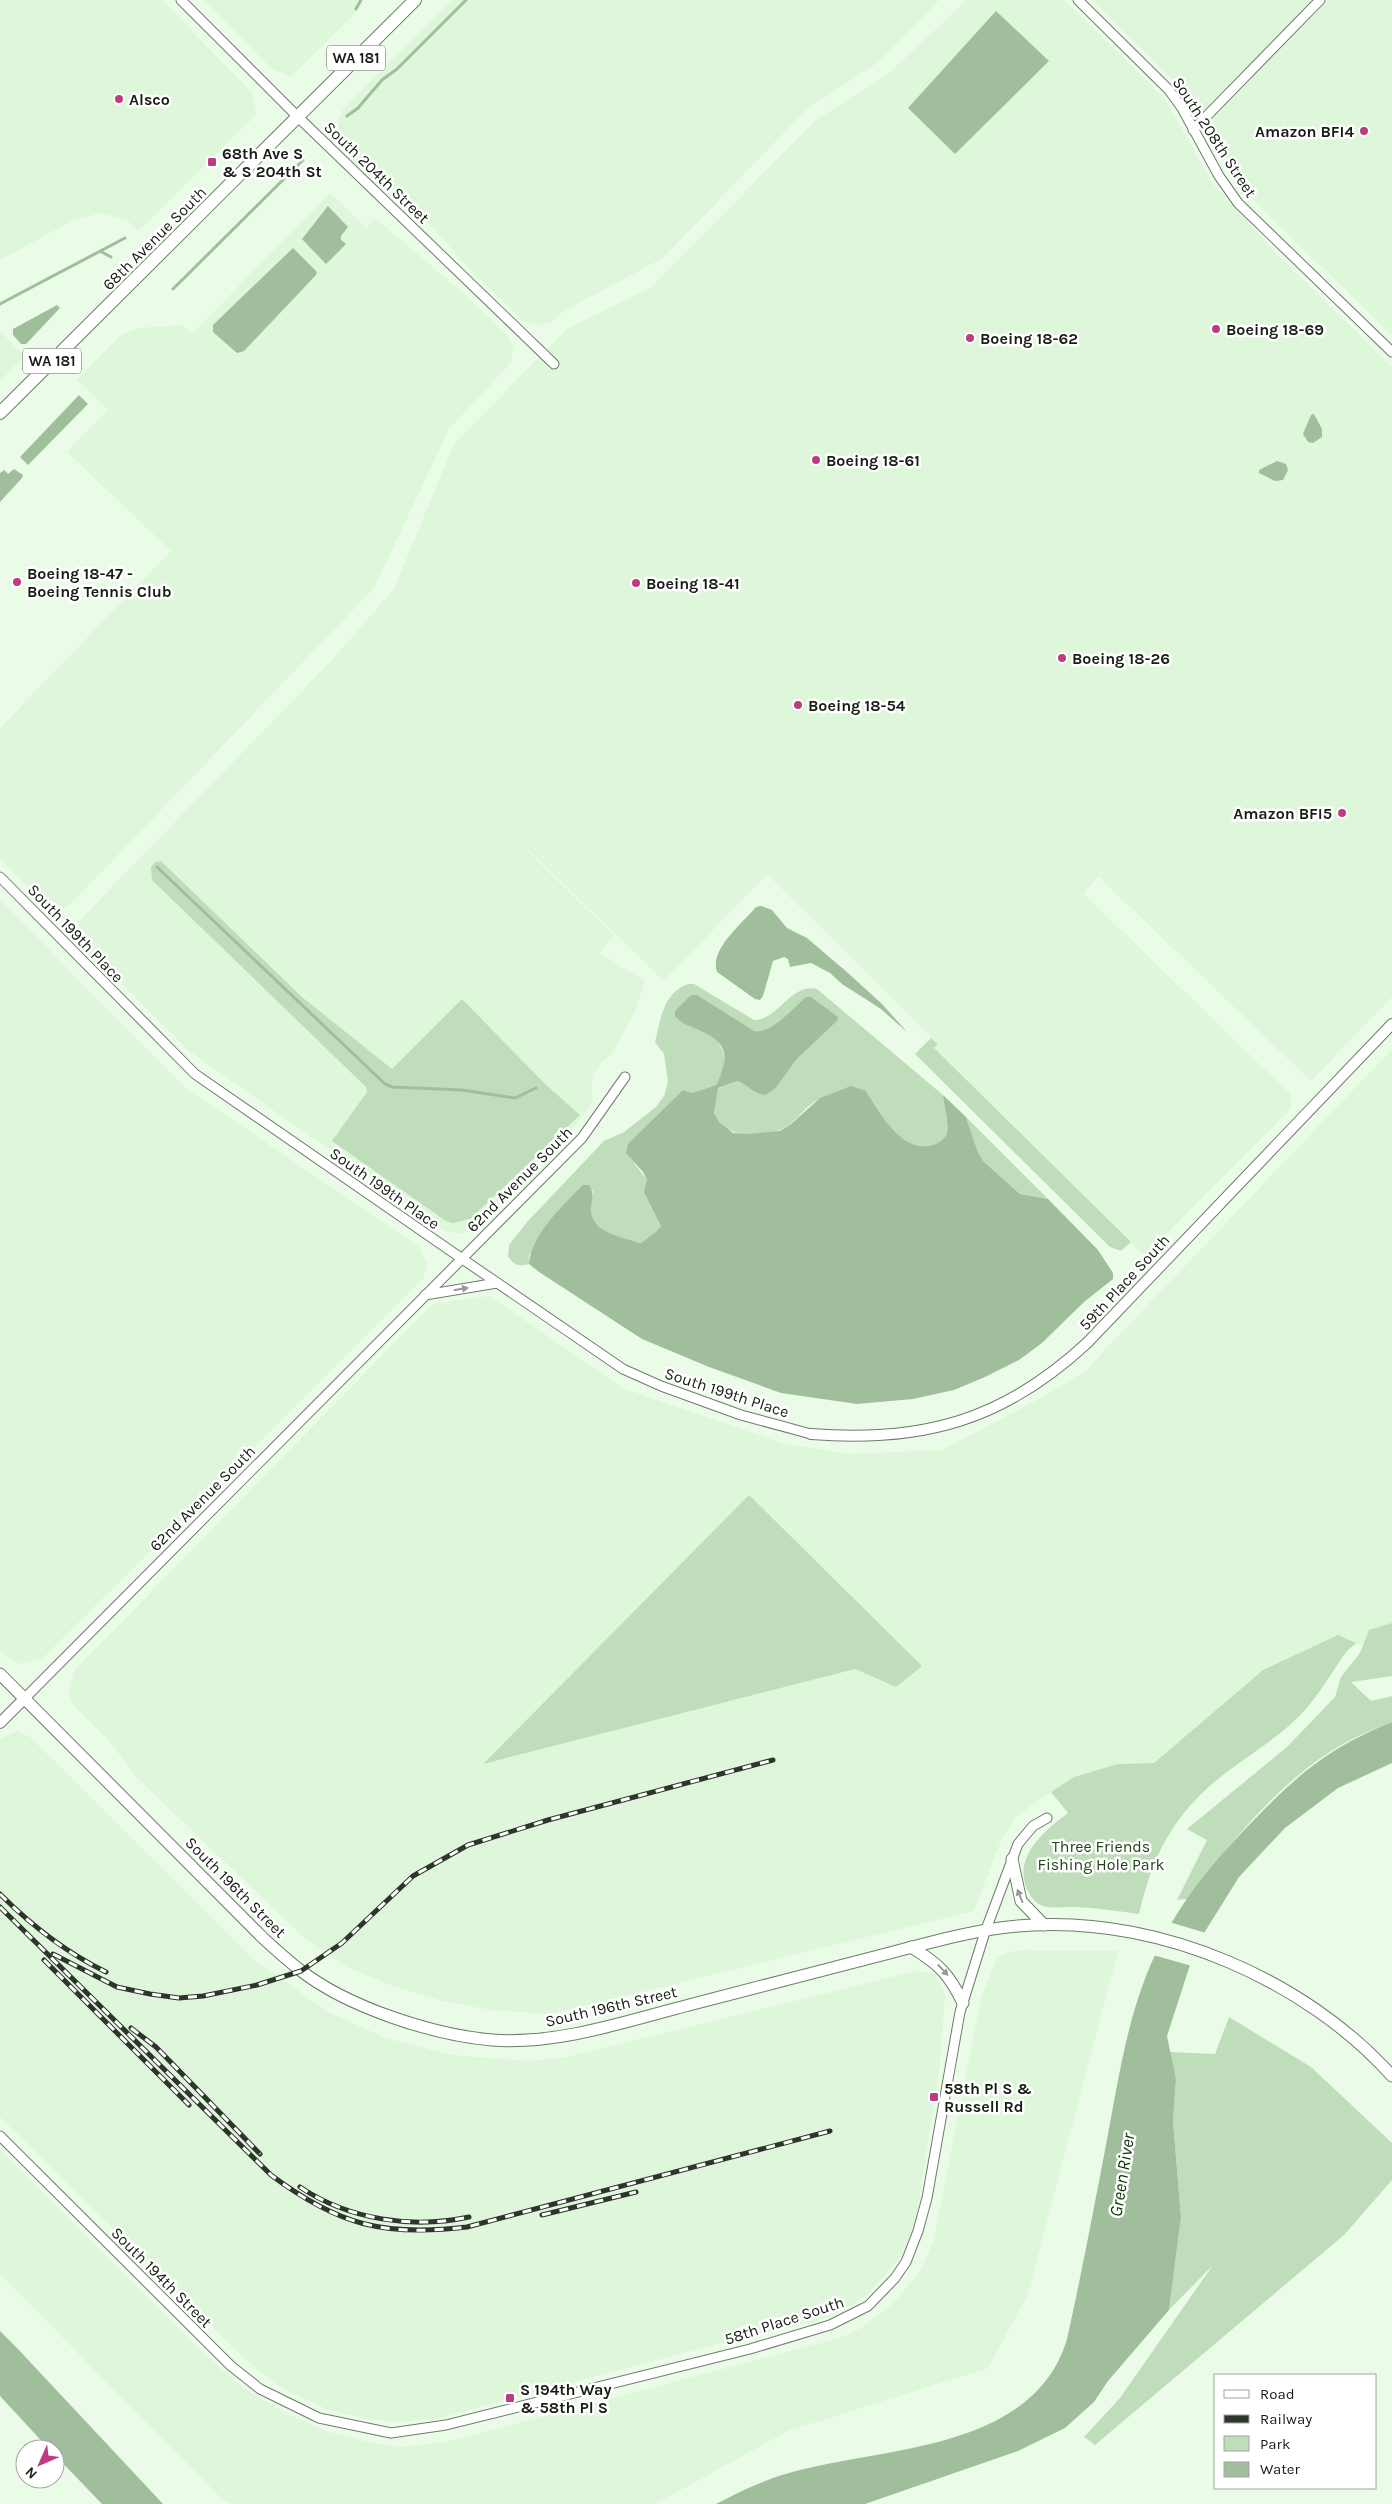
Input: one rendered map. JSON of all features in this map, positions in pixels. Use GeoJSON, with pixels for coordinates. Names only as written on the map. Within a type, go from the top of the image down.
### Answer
{"type":"FeatureCollection","features":[{"type":"Feature","properties":{"kind":"main road","name":"68th Avenue South"},"geometry":{"type":"LineString","coordinates":[[0,413],[415,0]]}},
{"type":"Feature","properties":{"kind":"main road","name":"South 196th Street"},"geometry":{"type":"LineString","coordinates":[[0,1674],[263,1938],[301,1971],[352,2002],[440,2031],[496,2040],[572,2034],[911,1947],[985,1932],[1044,1925],[1125,1932],[1189,1947],[1223,1959],[1285,1990],[1321,2012],[1358,2041],[1392,2076]]}},
{"type":"Feature","properties":{"kind":"main road"},"geometry":{"type":"LineString","coordinates":[[1012,1859],[1021,1901],[1044,1925]]}},
{"type":"Feature","properties":{"kind":"main road"},"geometry":{"type":"LineString","coordinates":[[911,1947],[944,1970],[963,2003]]}},
{"type":"Feature","properties":{"kind":"street","name":"South 204th Street"},"geometry":{"type":"LineString","coordinates":[[181,0],[298,117],[554,364]]}},
{"type":"Feature","properties":{"kind":"street","name":"South 208th Street"},"geometry":{"type":"LineString","coordinates":[[1078,0],[1169,90],[1219,176],[1238,203],[1392,352]]}},
{"type":"Feature","properties":{"kind":"street"},"geometry":{"type":"LineString","coordinates":[[1193,130],[1320,0]]}},
{"type":"Feature","properties":{"kind":"street","name":"South 199th Place"},"geometry":{"type":"LineString","coordinates":[[0,877],[196,1074],[497,1283],[623,1369],[661,1386],[741,1415],[811,1434]]}},
{"type":"Feature","properties":{"kind":"street","name":"59th Place South"},"geometry":{"type":"LineString","coordinates":[[811,1434],[846,1437],[904,1434],[941,1427],[982,1414],[1023,1393],[1058,1369],[1087,1343],[1392,1024]]}},
{"type":"Feature","properties":{"kind":"street","name":"62nd Avenue South"},"geometry":{"type":"LineString","coordinates":[[0,1723],[582,1138],[625,1077]]}},
{"type":"Feature","properties":{"kind":"street"},"geometry":{"type":"LineString","coordinates":[[425,1295],[497,1283]]}},
{"type":"Feature","properties":{"kind":"street","name":"58th Place South"},"geometry":{"type":"LineString","coordinates":[[319,2418],[391,2433],[446,2425],[750,2349],[830,2325],[868,2306],[895,2278],[913,2248],[927,2198],[963,2003],[985,1932],[1012,1859],[1024,1835],[1033,1826],[1047,1818]]}},
{"type":"Feature","properties":{"kind":"street","name":"South 194th Street"},"geometry":{"type":"LineString","coordinates":[[0,2136],[232,2366],[260,2389],[319,2418]]}},
{"type":"Feature","properties":{"kind":"shaded area"},"geometry":{"type":"Polygon","coordinates":[[[0,0],[162,0],[252,93],[256,115],[138,231],[127,220],[100,213],[72,221],[0,260],[0,0]]]}},
{"type":"Feature","properties":{"kind":"shaded area"},"geometry":{"type":"Polygon","coordinates":[[[204,0],[359,0],[354,15],[291,76],[273,70],[204,0]]]}},
{"type":"Feature","properties":{"kind":"shaded area"},"geometry":{"type":"Polygon","coordinates":[[[452,0],[939,0],[879,62],[808,108],[663,258],[564,311],[551,322],[541,325],[525,322],[476,276],[434,229],[339,138],[339,117],[344,108],[452,0]]]}},
{"type":"Feature","properties":{"kind":"shaded area"},"geometry":{"type":"Polygon","coordinates":[[[967,0],[1064,0],[1165,99],[1213,184],[1276,253],[1392,367],[1392,997],[1311,1081],[1099,877],[1118,857],[1083,893],[1290,1094],[1291,1108],[1145,1256],[933,1048],[937,1043],[767,874],[664,981],[407,733],[614,936],[599,953],[645,981],[635,1011],[613,1053],[602,1062],[594,1074],[591,1088],[593,1102],[578,1122],[475,1227],[461,1234],[445,1231],[189,1051],[85,947],[87,945],[79,932],[79,921],[332,660],[394,589],[454,444],[567,329],[650,288],[816,120],[887,75],[967,0]]]}},
{"type":"Feature","properties":{"kind":"shaded area"},"geometry":{"type":"Polygon","coordinates":[[[1092,0],[1392,0],[1392,335],[1250,197],[1235,179],[1192,99],[1092,0]]]}},
{"type":"Feature","properties":{"kind":"shaded area"},"geometry":{"type":"Polygon","coordinates":[[[330,193],[366,228],[375,218],[463,293],[509,337],[513,348],[511,363],[449,429],[374,588],[68,907],[51,907],[43,902],[0,859],[0,728],[171,551],[67,452],[108,410],[77,380],[121,335],[139,328],[182,325],[192,334],[330,193]]]}},
{"type":"Feature","properties":{"kind":"shaded area"},"geometry":{"type":"Polygon","coordinates":[[[0,331],[24,356],[0,381],[0,331]]]}},
{"type":"Feature","properties":{"kind":"shaded area"},"geometry":{"type":"Polygon","coordinates":[[[0,900],[184,1087],[414,1243],[420,1248],[427,1265],[423,1279],[42,1659],[21,1664],[5,1656],[0,1651],[0,900]]]}},
{"type":"Feature","properties":{"kind":"shaded area"},"geometry":{"type":"Polygon","coordinates":[[[1392,1049],[1392,1636],[1359,1645],[1338,1635],[1263,1670],[1154,1763],[1118,1764],[1074,1777],[1051,1792],[1015,1817],[1000,1843],[974,1911],[551,2014],[491,2010],[442,2001],[391,1985],[347,1967],[308,1941],[137,1778],[109,1741],[70,1701],[69,1691],[74,1671],[432,1304],[489,1296],[625,1389],[785,1444],[850,1454],[942,1450],[1028,1405],[1083,1373],[1392,1049]],[[749,1495],[484,1763],[855,1669],[896,1687],[749,1495]]]}},
{"type":"Feature","properties":{"kind":"shaded area"},"geometry":{"type":"Polygon","coordinates":[[[18,1731],[30,1737],[255,1960],[328,2012],[386,2038],[451,2055],[528,2061],[562,2058],[917,1971],[933,1974],[940,1982],[945,1994],[940,2064],[916,2219],[900,2258],[869,2293],[847,2308],[817,2321],[725,2342],[435,2419],[401,2422],[367,2419],[329,2410],[285,2390],[252,2365],[0,2117],[0,1739],[18,1731]]]}},
{"type":"Feature","properties":{"kind":"shaded area"},"geometry":{"type":"Polygon","coordinates":[[[1022,1950],[1118,1951],[1028,2294],[988,2368],[788,2431],[655,2504],[232,2504],[221,2498],[0,2274],[0,2150],[196,2347],[242,2387],[283,2412],[326,2431],[372,2443],[402,2447],[446,2442],[840,2338],[861,2328],[892,2305],[921,2270],[934,2239],[981,1998],[997,1958],[1006,1953],[1022,1950]]]}},
{"type":"Feature","properties":{"kind":"green space"},"geometry":{"type":"Polygon","coordinates":[[[161,861],[302,997],[392,1069],[462,999],[546,1085],[580,1115],[470,1219],[453,1223],[446,1221],[332,1141],[367,1092],[366,1087],[152,880],[151,867],[155,862],[161,861]]]}},
{"type":"Feature","properties":{"kind":"green space"},"geometry":{"type":"Polygon","coordinates":[[[688,984],[694,984],[754,1020],[771,1014],[799,991],[817,989],[943,1095],[947,1124],[945,1138],[933,1145],[922,1146],[902,1138],[885,1120],[866,1091],[821,1098],[811,1104],[787,1126],[774,1132],[755,1135],[735,1132],[719,1123],[715,1115],[714,1106],[717,1089],[738,1081],[754,1091],[766,1095],[776,1088],[796,1060],[837,1021],[769,1028],[761,1032],[687,1025],[698,1028],[715,1039],[721,1046],[724,1064],[722,1074],[716,1085],[692,1093],[683,1090],[662,1113],[634,1163],[647,1180],[651,1205],[661,1225],[657,1232],[641,1243],[604,1231],[593,1221],[591,1214],[593,1190],[529,1255],[529,1264],[519,1265],[514,1263],[508,1256],[509,1245],[528,1221],[604,1141],[624,1132],[656,1107],[664,1096],[668,1082],[664,1054],[655,1042],[661,1016],[668,1000],[680,988],[688,984]]]}},
{"type":"Feature","properties":{"kind":"green space"},"geometry":{"type":"Polygon","coordinates":[[[931,1038],[938,1044],[934,1048],[1131,1242],[1121,1251],[1110,1247],[915,1054],[931,1038]]]}},
{"type":"Feature","properties":{"kind":"green space"},"geometry":{"type":"Polygon","coordinates":[[[966,1117],[1048,1199],[1020,1194],[983,1161],[977,1151],[966,1117]]]}},
{"type":"Feature","properties":{"kind":"green space"},"geometry":{"type":"Polygon","coordinates":[[[749,1495],[922,1666],[896,1687],[855,1669],[483,1764],[749,1495]]]}},
{"type":"Feature","properties":{"kind":"green space"},"geometry":{"type":"Polygon","coordinates":[[[1392,1623],[1392,1676],[1351,1682],[1371,1701],[1392,1696],[1392,1722],[1343,1744],[1320,1758],[1299,1775],[1278,1793],[1239,1834],[1187,1899],[1177,1900],[1207,1840],[1187,1829],[1287,1747],[1335,1697],[1341,1677],[1360,1653],[1369,1630],[1392,1623]]]}},
{"type":"Feature","properties":{"kind":"green space","name":"Three Friends Fishing Hole Park"},"geometry":{"type":"Polygon","coordinates":[[[1338,1635],[1356,1643],[1347,1651],[1305,1710],[1274,1738],[1202,1793],[1176,1823],[1166,1839],[1150,1874],[1139,1914],[1082,1907],[1047,1907],[1040,1905],[1033,1899],[1024,1879],[1024,1867],[1027,1856],[1041,1836],[1068,1813],[1051,1792],[1074,1777],[1118,1764],[1154,1763],[1263,1670],[1338,1635]]]}},
{"type":"Feature","properties":{"kind":"green space"},"geometry":{"type":"Polygon","coordinates":[[[1229,2017],[1311,2067],[1392,2143],[1392,2180],[1344,2235],[1095,2445],[1084,2437],[1120,2398],[1213,2265],[1169,2310],[1181,2217],[1173,2121],[1176,2079],[1170,2052],[1215,2054],[1229,2017]]]}},
{"type":"Feature","properties":{"kind":"water"},"geometry":{"type":"Polygon","coordinates":[[[996,11],[1049,61],[955,154],[908,108],[996,11]]]}},
{"type":"Feature","properties":{"kind":"water"},"geometry":{"type":"Polygon","coordinates":[[[328,206],[348,227],[341,236],[341,240],[346,244],[326,264],[302,239],[328,206]]]}},
{"type":"Feature","properties":{"kind":"water"},"geometry":{"type":"Polygon","coordinates":[[[293,248],[317,272],[316,275],[244,351],[237,353],[213,332],[213,325],[293,248]]]}},
{"type":"Feature","properties":{"kind":"water"},"geometry":{"type":"Polygon","coordinates":[[[57,305],[60,308],[26,344],[21,344],[13,335],[13,329],[57,305]]]}},
{"type":"Feature","properties":{"kind":"water"},"geometry":{"type":"Polygon","coordinates":[[[79,395],[88,404],[28,465],[20,457],[79,395]]]}},
{"type":"Feature","properties":{"kind":"water"},"geometry":{"type":"Polygon","coordinates":[[[1314,414],[1322,429],[1322,437],[1313,443],[1308,442],[1303,434],[1311,415],[1314,414]]]}},
{"type":"Feature","properties":{"kind":"water"},"geometry":{"type":"Polygon","coordinates":[[[1277,461],[1286,464],[1288,470],[1283,480],[1275,481],[1259,473],[1259,470],[1277,461]]]}},
{"type":"Feature","properties":{"kind":"water"},"geometry":{"type":"Polygon","coordinates":[[[14,469],[23,475],[22,478],[0,502],[0,473],[4,470],[8,474],[14,469]]]}},
{"type":"Feature","properties":{"kind":"water"},"geometry":{"type":"Polygon","coordinates":[[[761,906],[772,910],[787,928],[807,938],[848,973],[882,1004],[908,1033],[881,1009],[842,984],[830,973],[811,963],[790,967],[788,959],[784,957],[773,961],[763,996],[760,1000],[755,999],[717,972],[716,963],[722,946],[756,907],[761,906]]]}},
{"type":"Feature","properties":{"kind":"water"},"geometry":{"type":"Polygon","coordinates":[[[691,995],[697,995],[754,1031],[761,1031],[775,1024],[806,997],[811,997],[838,1017],[837,1021],[796,1060],[776,1088],[766,1095],[754,1091],[738,1081],[718,1088],[714,1113],[719,1122],[733,1133],[747,1134],[780,1131],[791,1124],[820,1098],[851,1086],[866,1091],[885,1120],[902,1138],[922,1146],[933,1145],[943,1139],[947,1133],[943,1095],[966,1117],[977,1150],[983,1161],[1020,1194],[1048,1199],[1098,1250],[1113,1273],[1113,1279],[1084,1302],[1042,1343],[1019,1360],[985,1377],[954,1390],[913,1399],[857,1404],[781,1393],[709,1367],[642,1339],[539,1272],[529,1264],[535,1242],[549,1221],[583,1185],[589,1185],[592,1190],[591,1207],[595,1223],[608,1232],[641,1243],[661,1226],[644,1192],[647,1180],[643,1172],[626,1153],[628,1144],[683,1090],[692,1093],[716,1085],[719,1078],[725,1058],[720,1044],[702,1031],[684,1024],[675,1016],[675,1011],[691,995]]]}},
{"type":"Feature","properties":{"kind":"water","name":"Green River"},"geometry":{"type":"Polygon","coordinates":[[[1392,1722],[1392,1763],[1338,1788],[1285,1828],[1239,1877],[1204,1933],[1190,1965],[1167,2036],[1176,2079],[1173,2121],[1181,2217],[1169,2310],[1108,2381],[1094,2402],[1065,2428],[1018,2451],[865,2504],[716,2504],[781,2475],[918,2447],[957,2436],[993,2422],[1025,2402],[1050,2375],[1067,2339],[1126,2042],[1141,1989],[1163,1939],[1181,1907],[1203,1877],[1239,1835],[1269,1805],[1316,1763],[1350,1741],[1392,1722]]]}},
{"type":"Feature","properties":{"kind":"water"},"geometry":{"type":"Polygon","coordinates":[[[0,2331],[163,2504],[102,2504],[65,2465],[65,2439],[40,2439],[0,2396],[0,2331]]]}},
{"type":"Feature","properties":{"kind":"pier"},"geometry":{"type":"Polygon","coordinates":[[[1169,1922],[1206,1933],[1192,1966],[1153,1955],[1169,1922]]]}},
{"type":"Feature","properties":{"kind":"waterway"},"geometry":{"type":"LineString","coordinates":[[356,9],[361,0]]}},
{"type":"Feature","properties":{"kind":"waterway"},"geometry":{"type":"LineString","coordinates":[[347,116],[358,108],[382,80],[397,69],[466,0]]}},
{"type":"Feature","properties":{"kind":"waterway"},"geometry":{"type":"LineString","coordinates":[[173,289],[303,160]]}},
{"type":"Feature","properties":{"kind":"waterway"},"geometry":{"type":"LineString","coordinates":[[0,304],[125,238]]}},
{"type":"Feature","properties":{"kind":"waterway"},"geometry":{"type":"LineString","coordinates":[[100,251],[111,257]]}},
{"type":"Feature","properties":{"kind":"waterway"},"geometry":{"type":"LineString","coordinates":[[157,867],[385,1084],[392,1087],[462,1090],[515,1098],[536,1088]]}},
{"type":"Feature","properties":{"kind":"railway"},"geometry":{"type":"LineString","coordinates":[[53,1954],[117,1987],[150,1994],[179,1998],[203,1996],[257,1985],[301,1971],[342,1943],[413,1876],[468,1845],[548,1820],[773,1760]]}},
{"type":"Feature","properties":{"kind":"railway"},"geometry":{"type":"LineString","coordinates":[[0,1894],[49,1937],[76,1956],[106,1972]]}},
{"type":"Feature","properties":{"kind":"railway"},"geometry":{"type":"LineString","coordinates":[[0,1907],[271,2175],[318,2206],[363,2224],[411,2230],[467,2227],[830,2131]]}},
{"type":"Feature","properties":{"kind":"railway"},"geometry":{"type":"LineString","coordinates":[[44,1960],[189,2105]]}},
{"type":"Feature","properties":{"kind":"railway"},"geometry":{"type":"LineString","coordinates":[[131,2028],[156,2047],[260,2154]]}},
{"type":"Feature","properties":{"kind":"railway"},"geometry":{"type":"LineString","coordinates":[[300,2187],[339,2207],[382,2219],[426,2222],[448,2221],[469,2217]]}},
{"type":"Feature","properties":{"kind":"railway"},"geometry":{"type":"LineString","coordinates":[[542,2215],[636,2192]]}},
{"type":"Feature","properties":{"kind":"place","name":"Alsco"},"geometry":{"type":"Point","coordinates":[119,99]}},
{"type":"Feature","properties":{"kind":"place","name":"Amazon BFI4"},"geometry":{"type":"Point","coordinates":[1364,131]}},
{"type":"Feature","properties":{"kind":"place","name":"68th Ave S & S 204th St"},"geometry":{"type":"Point","coordinates":[212,162]}},
{"type":"Feature","properties":{"kind":"place","name":"Boeing 18-69"},"geometry":{"type":"Point","coordinates":[1216,329]}},
{"type":"Feature","properties":{"kind":"place","name":"Boeing 18-62"},"geometry":{"type":"Point","coordinates":[970,338]}},
{"type":"Feature","properties":{"kind":"place","name":"Boeing 18-61"},"geometry":{"type":"Point","coordinates":[816,460]}},
{"type":"Feature","properties":{"kind":"place","name":"Boeing 18-47 - Boeing Tennis Club"},"geometry":{"type":"Point","coordinates":[17,582]}},
{"type":"Feature","properties":{"kind":"place","name":"Boeing 18-41"},"geometry":{"type":"Point","coordinates":[636,583]}},
{"type":"Feature","properties":{"kind":"place","name":"Boeing 18-26"},"geometry":{"type":"Point","coordinates":[1062,658]}},
{"type":"Feature","properties":{"kind":"place","name":"Boeing 18-54"},"geometry":{"type":"Point","coordinates":[798,705]}},
{"type":"Feature","properties":{"kind":"place","name":"Amazon BFI5"},"geometry":{"type":"Point","coordinates":[1342,813]}},
{"type":"Feature","properties":{"kind":"place","name":"58th Pl S & Russell Rd"},"geometry":{"type":"Point","coordinates":[934,2097]}},
{"type":"Feature","properties":{"kind":"place","name":"S 194th Way & 58th Pl S"},"geometry":{"type":"Point","coordinates":[510,2398]}}]}
